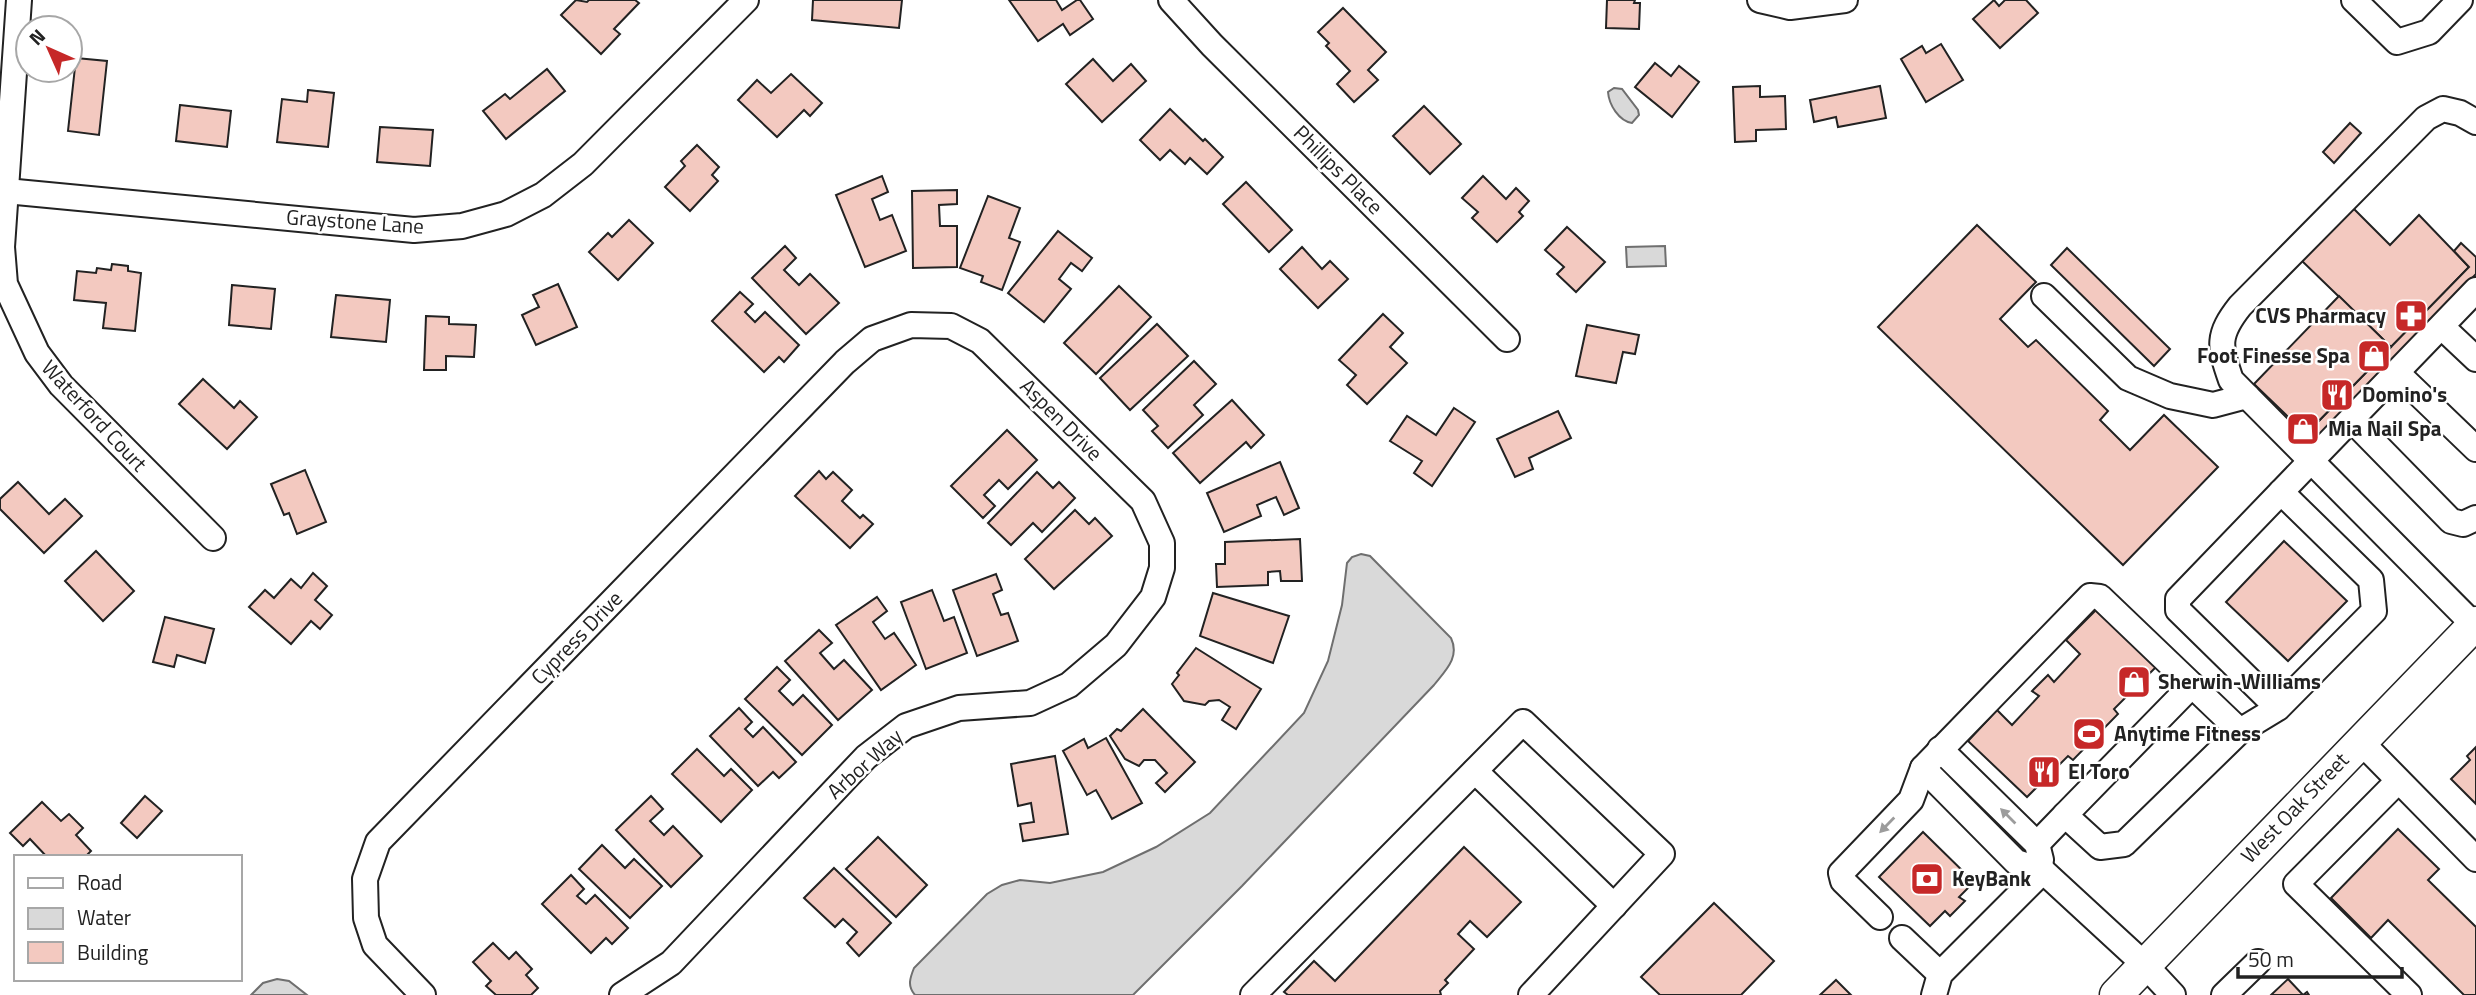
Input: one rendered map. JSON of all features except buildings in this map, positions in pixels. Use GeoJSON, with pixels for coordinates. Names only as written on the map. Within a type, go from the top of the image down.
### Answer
{"type":"FeatureCollection","features":[{"type":"Feature","properties":{"kind":"main road","name":"West Oak Street"},"geometry":{"type":"LineString","coordinates":[[2116,995],[2475,625]]}},
{"type":"Feature","properties":{"kind":"street","name":"Waterford Court"},"geometry":{"type":"LineString","coordinates":[[19,0],[2,247],[5,284],[37,354],[61,385],[212,538]]}},
{"type":"Feature","properties":{"kind":"street","name":"Graystone Lane"},"geometry":{"type":"LineString","coordinates":[[6,191],[414,230],[462,226],[506,214],[543,195],[583,163],[746,0]]}},
{"type":"Feature","properties":{"kind":"street","name":"Phillips Place"},"geometry":{"type":"LineString","coordinates":[[1171,0],[1212,45],[1507,339]]}},
{"type":"Feature","properties":{"kind":"street"},"geometry":{"type":"LineString","coordinates":[[1760,0],[1790,7],[1845,0]]}},
{"type":"Feature","properties":{"kind":"street"},"geometry":{"type":"LineString","coordinates":[[2354,0],[2397,42],[2429,32],[2460,0]]}},
{"type":"Feature","properties":{"kind":"street"},"geometry":{"type":"LineString","coordinates":[[2475,625],[2231,380],[2221,352],[2226,324],[2240,306],[2426,118],[2443,109],[2460,113],[2476,122]]}},
{"type":"Feature","properties":{"kind":"street"},"geometry":{"type":"LineString","coordinates":[[2278,708],[2178,610],[2179,599],[2476,290]]}},
{"type":"Feature","properties":{"kind":"street"},"geometry":{"type":"LineString","coordinates":[[2044,296],[2128,378],[2170,396],[2213,405],[2247,396]]}},
{"type":"Feature","properties":{"kind":"street","name":"Aspen Drive"},"geometry":{"type":"LineString","coordinates":[[911,325],[951,326],[980,341],[1143,501],[1162,543],[1161,568]]}},
{"type":"Feature","properties":{"kind":"street","name":"Cypress Drive"},"geometry":{"type":"LineString","coordinates":[[424,995],[375,945],[366,918],[365,879],[378,842],[845,362],[872,340],[911,325]]}},
{"type":"Feature","properties":{"kind":"street"},"geometry":{"type":"LineString","coordinates":[[2442,327],[2476,359]]}},
{"type":"Feature","properties":{"kind":"street"},"geometry":{"type":"LineString","coordinates":[[2398,373],[2476,449]]}},
{"type":"Feature","properties":{"kind":"street"},"geometry":{"type":"LineString","coordinates":[[2352,420],[2451,521],[2463,524],[2476,518]]}},
{"type":"Feature","properties":{"kind":"street"},"geometry":{"type":"LineString","coordinates":[[2065,815],[2100,847],[2124,844],[2239,731],[2278,708],[2374,611],[2371,580],[2281,492]]}},
{"type":"Feature","properties":{"kind":"street","name":"Arbor Way"},"geometry":{"type":"LineString","coordinates":[[622,995],[671,963],[866,757],[906,726],[959,708],[1030,703],[1069,685],[1116,645],[1153,597],[1161,568]]}},
{"type":"Feature","properties":{"kind":"street"},"geometry":{"type":"LineString","coordinates":[[1880,917],[1843,881],[1841,873],[1911,800],[1923,768],[1940,749],[2090,596],[2100,597],[2239,731]]}},
{"type":"Feature","properties":{"kind":"street"},"geometry":{"type":"LineString","coordinates":[[2037,844],[2192,685]]}},
{"type":"Feature","properties":{"kind":"street"},"geometry":{"type":"LineString","coordinates":[[1253,995],[1523,722],[1662,853],[1531,995]]}},
{"type":"Feature","properties":{"kind":"street"},"geometry":{"type":"LineString","coordinates":[[2360,741],[2476,859]]}},
{"type":"Feature","properties":{"kind":"street"},"geometry":{"type":"LineString","coordinates":[[1940,749],[2037,844],[2043,871]]}},
{"type":"Feature","properties":{"kind":"street"},"geometry":{"type":"LineString","coordinates":[[1923,768],[2016,862],[2043,871],[2145,965],[2173,995]]}},
{"type":"Feature","properties":{"kind":"street"},"geometry":{"type":"LineString","coordinates":[[1475,771],[1614,906]]}},
{"type":"Feature","properties":{"kind":"street"},"geometry":{"type":"LineString","coordinates":[[2398,781],[2296,884],[2409,995]]}},
{"type":"Feature","properties":{"kind":"street"},"geometry":{"type":"LineString","coordinates":[[1902,938],[1937,985],[2043,871]]}},
{"type":"Feature","properties":{"kind":"street"},"geometry":{"type":"LineString","coordinates":[[2224,995],[2258,962]]}},
{"type":"Feature","properties":{"kind":"water"},"geometry":{"type":"Polygon","coordinates":[[[1614,88],[1622,89],[1638,110],[1639,115],[1632,123],[1619,116],[1613,107],[1608,92],[1614,88]]]}},
{"type":"Feature","properties":{"kind":"water"},"geometry":{"type":"Polygon","coordinates":[[[1665,246],[1666,266],[1627,267],[1626,247],[1665,246]]]}},
{"type":"Feature","properties":{"kind":"water"},"geometry":{"type":"Polygon","coordinates":[[[1361,554],[1370,556],[1451,638],[1454,651],[1450,663],[1434,685],[1242,886],[1133,995],[915,995],[912,992],[910,979],[914,968],[987,894],[1002,885],[1020,880],[1050,883],[1103,872],[1156,847],[1210,813],[1304,713],[1328,661],[1342,605],[1347,563],[1352,557],[1361,554]]]}},
{"type":"Feature","properties":{"kind":"water"},"geometry":{"type":"Polygon","coordinates":[[[277,979],[289,981],[307,995],[251,995],[263,983],[277,979]]]}},
{"type":"Feature","properties":{"kind":"place","name":"CVS Pharmacy"},"geometry":{"type":"Point","coordinates":[2411,316]}},
{"type":"Feature","properties":{"kind":"place","name":"Foot Finesse Spa"},"geometry":{"type":"Point","coordinates":[2374,356]}},
{"type":"Feature","properties":{"kind":"place","name":"Domino's"},"geometry":{"type":"Point","coordinates":[2337,395]}},
{"type":"Feature","properties":{"kind":"place","name":"Mia Nail Spa"},"geometry":{"type":"Point","coordinates":[2303,429]}},
{"type":"Feature","properties":{"kind":"place","name":"Sherwin-Williams"},"geometry":{"type":"Point","coordinates":[2134,682]}},
{"type":"Feature","properties":{"kind":"place","name":"Anytime Fitness"},"geometry":{"type":"Point","coordinates":[2089,734]}},
{"type":"Feature","properties":{"kind":"place","name":"El Toro"},"geometry":{"type":"Point","coordinates":[2044,772]}},
{"type":"Feature","properties":{"kind":"place","name":"KeyBank"},"geometry":{"type":"Point","coordinates":[1927,879]}}]}
